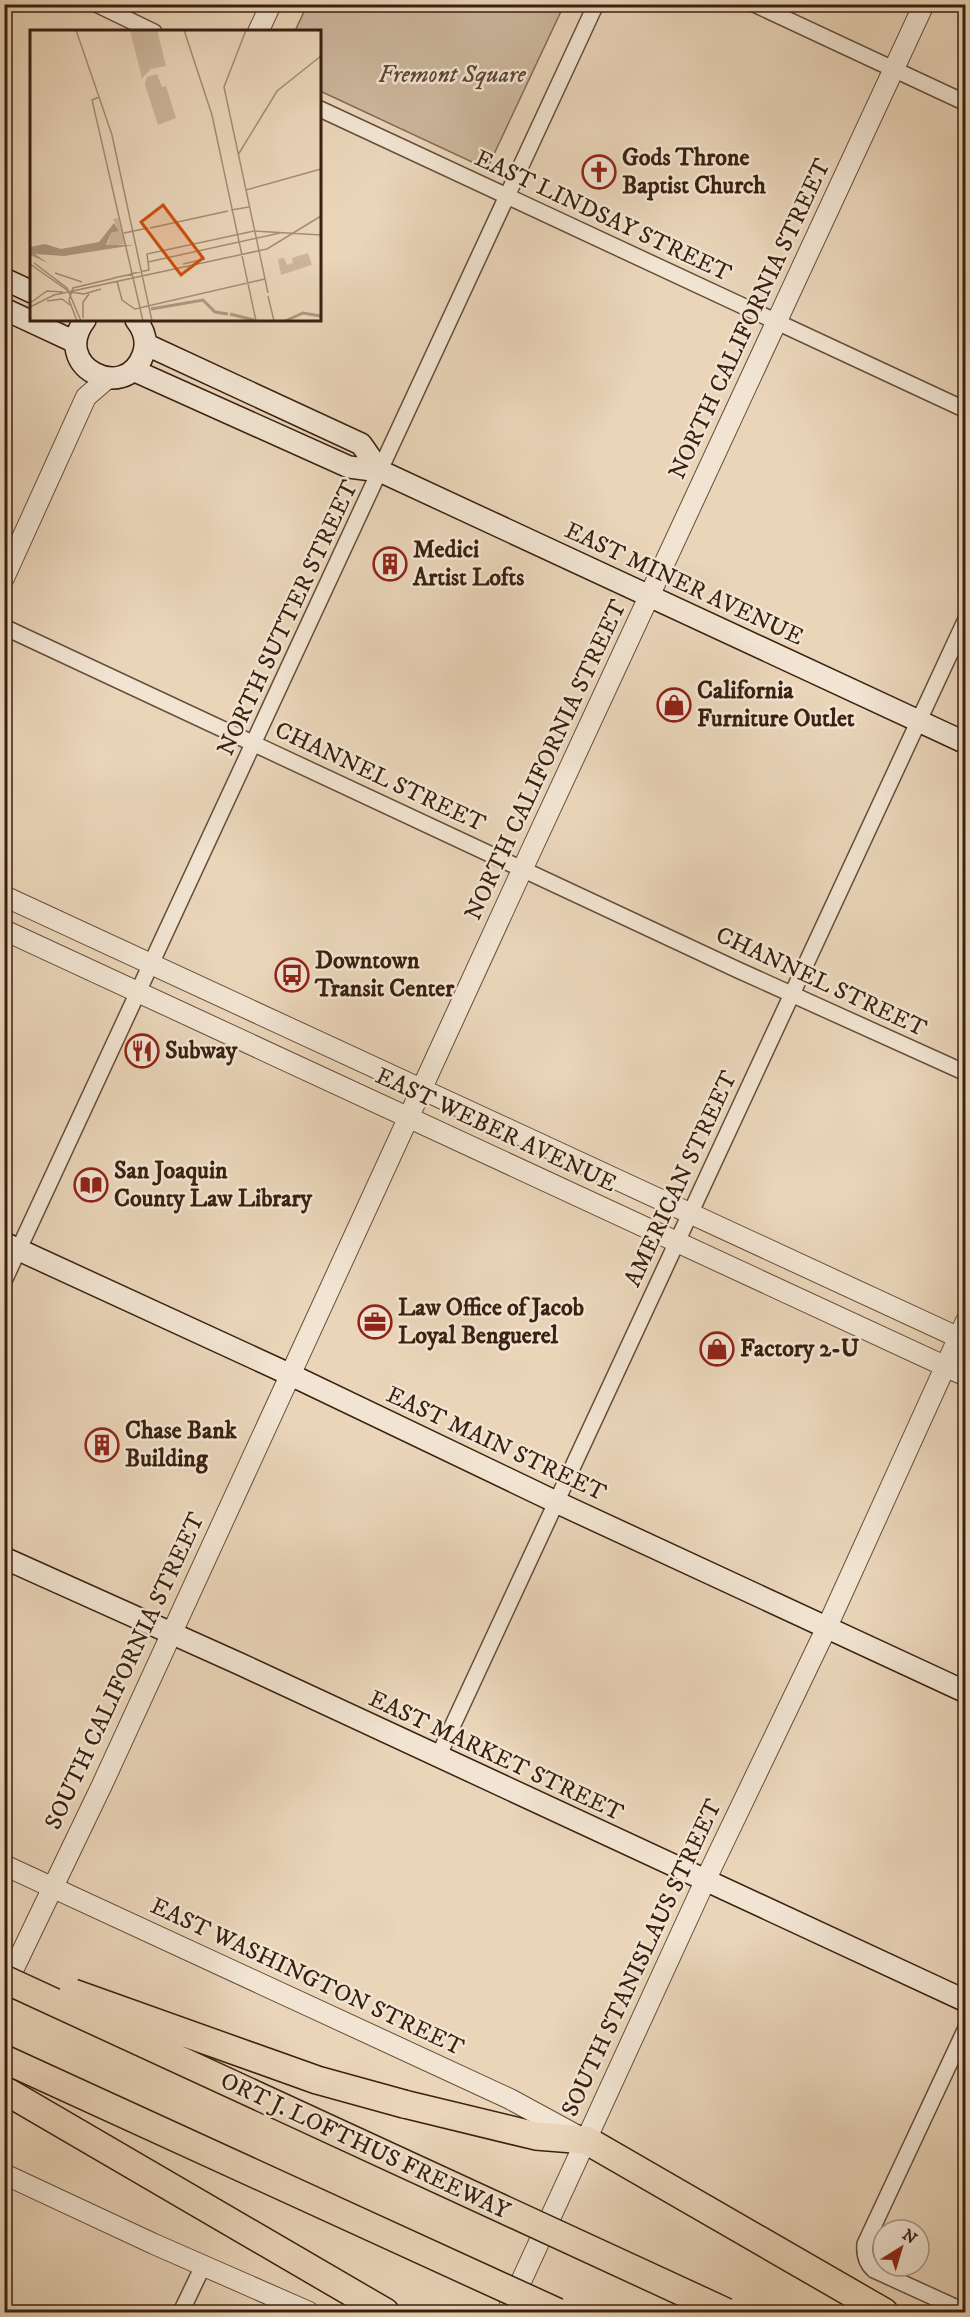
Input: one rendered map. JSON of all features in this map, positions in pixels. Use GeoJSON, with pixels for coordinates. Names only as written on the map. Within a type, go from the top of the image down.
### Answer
{"type":"FeatureCollection","features":[{"type":"Feature","properties":{"kind":"highway"},"geometry":{"type":"LineString","coordinates":[[4,1968],[317,2080],[536,2136],[586,2140],[880,2310]]}},
{"type":"Feature","properties":{"kind":"highway","name":"ORT J. LOFTHUS FREEWAY"},"geometry":{"type":"LineString","coordinates":[[4,1979],[726,2313]]}},
{"type":"Feature","properties":{"kind":"highway"},"geometry":{"type":"LineString","coordinates":[[4,2059],[558,2313]]}},
{"type":"Feature","properties":{"kind":"highway"},"geometry":{"type":"LineString","coordinates":[[4,2090],[154,2175],[385,2313]]}},
{"type":"Feature","properties":{"kind":"main road"},"geometry":{"type":"LineString","coordinates":[[4,279],[30,291]]}},
{"type":"Feature","properties":{"kind":"main road"},"geometry":{"type":"LineString","coordinates":[[4,309],[75,342]]}},
{"type":"Feature","properties":{"kind":"main road"},"geometry":{"type":"LineString","coordinates":[[84,321],[78,330],[75,342],[77,354],[91,372],[108,378],[123,376],[140,362],[145,344],[143,330],[138,321]]}},
{"type":"Feature","properties":{"kind":"main road"},"geometry":{"type":"LineString","coordinates":[[145,344],[236,394]]}},
{"type":"Feature","properties":{"kind":"main road","name":"EAST MINER AVENUE"},"geometry":{"type":"LineString","coordinates":[[132,370],[350,467],[380,471],[966,743]]}},
{"type":"Feature","properties":{"kind":"main road"},"geometry":{"type":"LineString","coordinates":[[187,394],[206,389],[272,402],[361,444],[380,471]]}},
{"type":"Feature","properties":{"kind":"main road","name":"EAST MAIN STREET"},"geometry":{"type":"LineString","coordinates":[[12,1246],[966,1692]]}},
{"type":"Feature","properties":{"kind":"main road","name":"EAST MARKET STREET"},"geometry":{"type":"LineString","coordinates":[[4,1558],[966,2001]]}},
{"type":"Feature","properties":{"kind":"street"},"geometry":{"type":"LineString","coordinates":[[96,4],[150,30]]}},
{"type":"Feature","properties":{"kind":"street"},"geometry":{"type":"LineString","coordinates":[[259,30],[271,4]]}},
{"type":"Feature","properties":{"kind":"street","name":"NORTH SUTTER STREET"},"geometry":{"type":"LineString","coordinates":[[4,1281],[12,1246],[140,992],[596,4]]}},
{"type":"Feature","properties":{"kind":"street"},"geometry":{"type":"LineString","coordinates":[[754,4],[966,103]]}},
{"type":"Feature","properties":{"kind":"street","name":"NORTH CALIFORNIA STREET"},"geometry":{"type":"LineString","coordinates":[[291,1375],[523,868],[924,4]]}},
{"type":"Feature","properties":{"kind":"street","name":"EAST LINDSAY STREET"},"geometry":{"type":"LineString","coordinates":[[321,109],[966,410]]}},
{"type":"Feature","properties":{"kind":"street"},"geometry":{"type":"LineString","coordinates":[[85,366],[86,397]]}},
{"type":"Feature","properties":{"kind":"street"},"geometry":{"type":"LineString","coordinates":[[4,578],[86,397],[108,378]]}},
{"type":"Feature","properties":{"kind":"street","name":"AMERICAN STREET"},"geometry":{"type":"LineString","coordinates":[[438,1757],[966,620]]}},
{"type":"Feature","properties":{"kind":"street","name":"CHANNEL STREET"},"geometry":{"type":"LineString","coordinates":[[4,627],[738,970],[966,1073]]}},
{"type":"Feature","properties":{"kind":"street","name":"EAST WEBER AVENUE"},"geometry":{"type":"LineString","coordinates":[[4,896],[689,1214],[963,1333]]}},
{"type":"Feature","properties":{"kind":"street","name":"EAST WEBER AVENUE"},"geometry":{"type":"LineString","coordinates":[[4,930],[966,1376]]}},
{"type":"Feature","properties":{"kind":"street","name":"SOUTH STANISLAUS STREET"},"geometry":{"type":"LineString","coordinates":[[507,2313],[705,1881],[827,1627],[945,1367],[963,1333]]}},
{"type":"Feature","properties":{"kind":"street","name":"SOUTH CALIFORNIA STREET"},"geometry":{"type":"LineString","coordinates":[[4,1989],[102,1785],[291,1375]]}},
{"type":"Feature","properties":{"kind":"street","name":"EAST WASHINGTON STREET"},"geometry":{"type":"LineString","coordinates":[[4,1865],[510,2099],[586,2140]]}},
{"type":"Feature","properties":{"kind":"street"},"geometry":{"type":"LineString","coordinates":[[966,2028],[865,2244],[864,2253],[869,2266],[874,2270],[966,2312]]}},
{"type":"Feature","properties":{"kind":"street"},"geometry":{"type":"LineString","coordinates":[[4,2174],[309,2313]]}},
{"type":"Feature","properties":{"kind":"street"},"geometry":{"type":"LineString","coordinates":[[181,2313],[203,2266]]}},
{"type":"Feature","properties":{"kind":"green space","name":"Fremont Square"},"geometry":{"type":"Polygon","coordinates":[[[307,4],[564,5],[487,169],[321,91],[321,30],[295,30],[307,4]]]}},
{"type":"Feature","properties":{"kind":"place","name":"Gods Throne Baptist Church"},"geometry":{"type":"Point","coordinates":[599,172]}},
{"type":"Feature","properties":{"kind":"place","name":"Medici Artist Lofts"},"geometry":{"type":"Point","coordinates":[390,564]}},
{"type":"Feature","properties":{"kind":"place","name":"California Furniture Outlet"},"geometry":{"type":"Point","coordinates":[674,705]}},
{"type":"Feature","properties":{"kind":"place","name":"Downtown Transit Center"},"geometry":{"type":"Point","coordinates":[292,975]}},
{"type":"Feature","properties":{"kind":"place","name":"Subway"},"geometry":{"type":"Point","coordinates":[142,1051]}},
{"type":"Feature","properties":{"kind":"place","name":"San Joaquin County Law Library"},"geometry":{"type":"Point","coordinates":[91,1185]}},
{"type":"Feature","properties":{"kind":"place","name":"Law Office of Jacob Loyal Benguerel"},"geometry":{"type":"Point","coordinates":[375,1322]}},
{"type":"Feature","properties":{"kind":"place","name":"Factory 2-U"},"geometry":{"type":"Point","coordinates":[717,1349]}},
{"type":"Feature","properties":{"kind":"place","name":"Chase Bank Building"},"geometry":{"type":"Point","coordinates":[102,1445]}}]}
